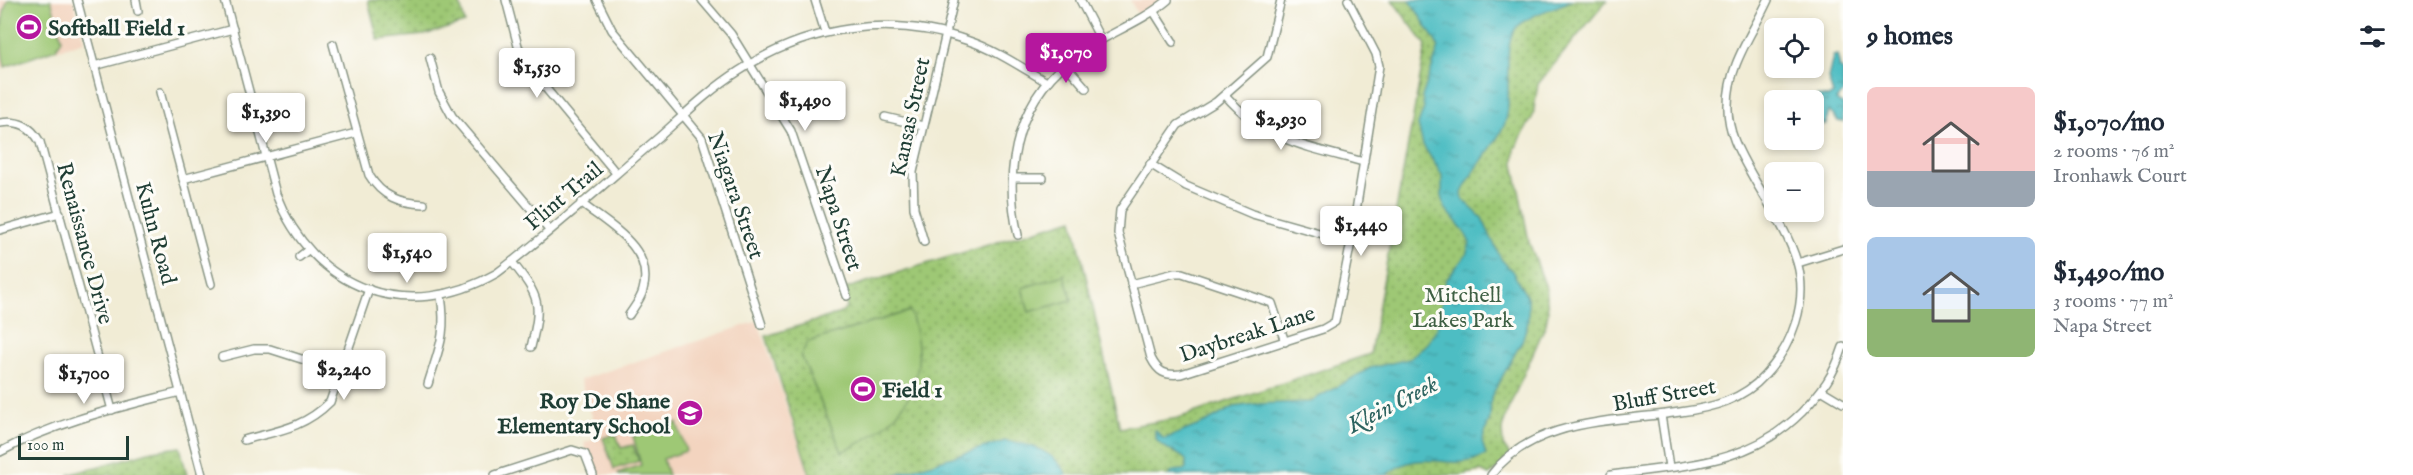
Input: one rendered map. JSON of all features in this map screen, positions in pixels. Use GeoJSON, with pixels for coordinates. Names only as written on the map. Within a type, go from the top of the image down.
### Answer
{"type":"FeatureCollection","features":[{"type":"Feature","properties":{"kind":"street","name":"Kuhn Road"},"geometry":{"type":"LineString","coordinates":[[77,0],[202,475]]}},
{"type":"Feature","properties":{"kind":"street"},"geometry":{"type":"LineString","coordinates":[[136,0],[138,11]]}},
{"type":"Feature","properties":{"kind":"street","name":"Flint Trail"},"geometry":{"type":"LineString","coordinates":[[225,0],[276,194],[286,216],[308,250],[333,272],[369,289],[402,297],[441,296],[480,283],[512,262],[719,86],[778,48],[825,32],[885,26],[909,27],[946,34],[994,51],[1046,81]]}},
{"type":"Feature","properties":{"kind":"street"},"geometry":{"type":"LineString","coordinates":[[506,0],[518,46],[529,68],[616,173]]}},
{"type":"Feature","properties":{"kind":"street","name":"Niagara Street"},"geometry":{"type":"LineString","coordinates":[[597,0],[612,30],[702,138],[762,325]]}},
{"type":"Feature","properties":{"kind":"street","name":"Napa Street"},"geometry":{"type":"LineString","coordinates":[[702,0],[731,34],[797,143],[847,296]]}},
{"type":"Feature","properties":{"kind":"street"},"geometry":{"type":"LineString","coordinates":[[815,0],[825,32]]}},
{"type":"Feature","properties":{"kind":"street","name":"Kansas Street"},"geometry":{"type":"LineString","coordinates":[[924,242],[914,208],[912,185],[923,126],[954,0]]}},
{"type":"Feature","properties":{"kind":"street"},"geometry":{"type":"LineString","coordinates":[[1080,0],[1101,40]]}},
{"type":"Feature","properties":{"kind":"street"},"geometry":{"type":"LineString","coordinates":[[1018,236],[1012,210],[1014,150],[1022,127],[1046,81],[1065,64],[1101,40],[1154,12],[1168,0]]}},
{"type":"Feature","properties":{"kind":"street"},"geometry":{"type":"LineString","coordinates":[[1281,0],[1268,57],[1225,95],[1178,125],[1120,210],[1117,221],[1131,284],[1182,273],[1272,303],[1285,342]]}},
{"type":"Feature","properties":{"kind":"street","name":"Daybreak Lane"},"geometry":{"type":"LineString","coordinates":[[1131,284],[1151,358],[1156,369],[1161,373],[1181,374],[1285,342],[1323,329],[1335,322],[1351,242],[1379,66],[1376,54],[1348,0]]}},
{"type":"Feature","properties":{"kind":"street","name":"Bluff Street"},"geometry":{"type":"LineString","coordinates":[[1491,475],[1521,446],[1554,431],[1700,409],[1726,402],[1744,393],[1765,376],[1782,355],[1796,322],[1800,295],[1798,263],[1787,238],[1738,150],[1728,114],[1729,86],[1736,61],[1768,0]]}},
{"type":"Feature","properties":{"kind":"street"},"geometry":{"type":"LineString","coordinates":[[1154,12],[1173,42]]}},
{"type":"Feature","properties":{"kind":"street"},"geometry":{"type":"LineString","coordinates":[[94,66],[233,29]]}},
{"type":"Feature","properties":{"kind":"street"},"geometry":{"type":"LineString","coordinates":[[333,44],[364,165],[382,193],[399,201],[424,204]]}},
{"type":"Feature","properties":{"kind":"street"},"geometry":{"type":"LineString","coordinates":[[430,58],[439,92],[452,116],[549,230]]}},
{"type":"Feature","properties":{"kind":"street"},"geometry":{"type":"LineString","coordinates":[[1065,64],[1086,87]]}},
{"type":"Feature","properties":{"kind":"street"},"geometry":{"type":"LineString","coordinates":[[160,92],[211,284]]}},
{"type":"Feature","properties":{"kind":"street"},"geometry":{"type":"LineString","coordinates":[[1225,95],[1248,120],[1276,135],[1298,144],[1364,162]]}},
{"type":"Feature","properties":{"kind":"street"},"geometry":{"type":"LineString","coordinates":[[885,117],[923,126]]}},
{"type":"Feature","properties":{"kind":"street","name":"Renaissance Drive"},"geometry":{"type":"LineString","coordinates":[[0,123],[12,122],[26,125],[40,142],[112,410]]}},
{"type":"Feature","properties":{"kind":"street"},"geometry":{"type":"LineString","coordinates":[[183,179],[356,133]]}},
{"type":"Feature","properties":{"kind":"street"},"geometry":{"type":"LineString","coordinates":[[1150,164],[1186,186],[1252,214],[1351,242]]}},
{"type":"Feature","properties":{"kind":"street"},"geometry":{"type":"LineString","coordinates":[[1012,178],[1043,178]]}},
{"type":"Feature","properties":{"kind":"street"},"geometry":{"type":"LineString","coordinates":[[581,203],[626,239],[641,258],[645,274],[644,290],[629,315]]}},
{"type":"Feature","properties":{"kind":"street"},"geometry":{"type":"LineString","coordinates":[[0,230],[60,213]]}},
{"type":"Feature","properties":{"kind":"street"},"geometry":{"type":"LineString","coordinates":[[1798,263],[1843,249]]}},
{"type":"Feature","properties":{"kind":"street"},"geometry":{"type":"LineString","coordinates":[[298,256],[308,250]]}},
{"type":"Feature","properties":{"kind":"street"},"geometry":{"type":"LineString","coordinates":[[512,262],[533,290],[537,301],[538,319],[531,348]]}},
{"type":"Feature","properties":{"kind":"street"},"geometry":{"type":"LineString","coordinates":[[244,440],[310,420],[330,402],[369,289]]}},
{"type":"Feature","properties":{"kind":"street"},"geometry":{"type":"LineString","coordinates":[[428,384],[444,333],[445,321],[441,296]]}},
{"type":"Feature","properties":{"kind":"street"},"geometry":{"type":"LineString","coordinates":[[1611,475],[1725,458],[1754,447],[1787,427],[1823,391],[1843,347]]}},
{"type":"Feature","properties":{"kind":"street"},"geometry":{"type":"LineString","coordinates":[[222,357],[254,349],[270,349],[342,372]]}},
{"type":"Feature","properties":{"kind":"street"},"geometry":{"type":"LineString","coordinates":[[1823,391],[1843,403]]}},
{"type":"Feature","properties":{"kind":"street"},"geometry":{"type":"LineString","coordinates":[[0,452],[43,431],[180,392]]}},
{"type":"Feature","properties":{"kind":"street"},"geometry":{"type":"LineString","coordinates":[[1661,415],[1668,467]]}},
{"type":"Feature","properties":{"kind":"street"},"geometry":{"type":"LineString","coordinates":[[495,475],[572,450],[585,454],[593,475]]}},
{"type":"Feature","properties":{"kind":"shaded area","name":"Softball Field 1"},"geometry":{"type":"Polygon","coordinates":[[[0,0],[73,0],[84,41],[0,68],[0,0]]]}},
{"type":"Feature","properties":{"kind":"shaded area"},"geometry":{"type":"Polygon","coordinates":[[[1130,0],[1165,0],[1139,17],[1130,0]]]}},
{"type":"Feature","properties":{"kind":"shaded area","name":"Roy De Shane Elementary School"},"geometry":{"type":"Polygon","coordinates":[[[758,321],[809,475],[595,475],[584,443],[599,437],[580,380],[758,321]]]}},
{"type":"Feature","properties":{"kind":"green space","name":"Softball Field 1"},"geometry":{"type":"Polygon","coordinates":[[[8,0],[51,0],[62,39],[56,49],[5,67],[2,32],[3,15],[8,0]]]}},
{"type":"Feature","properties":{"kind":"green space"},"geometry":{"type":"Polygon","coordinates":[[[368,0],[459,0],[465,23],[424,35],[378,40],[368,0]]]}},
{"type":"Feature","properties":{"kind":"green space","name":"Mitchell Lakes Park"},"geometry":{"type":"Polygon","coordinates":[[[1392,0],[1607,0],[1538,84],[1533,116],[1515,149],[1514,163],[1529,242],[1546,288],[1548,312],[1546,324],[1507,412],[1502,429],[1503,445],[1512,458],[1489,475],[1481,471],[1460,475],[810,475],[766,336],[838,314],[847,308],[844,289],[1073,219],[1120,428],[1178,418],[1370,354],[1426,45],[1392,0]]]}},
{"type":"Feature","properties":{"kind":"green space"},"geometry":{"type":"Polygon","coordinates":[[[1064,275],[1072,300],[1029,312],[1022,288],[1064,275]]]}},
{"type":"Feature","properties":{"kind":"green space","name":"Field 1"},"geometry":{"type":"Polygon","coordinates":[[[910,311],[917,336],[918,358],[916,378],[909,397],[898,413],[883,427],[842,452],[801,355],[808,342],[910,311]]]}},
{"type":"Feature","properties":{"kind":"green space"},"geometry":{"type":"Polygon","coordinates":[[[677,423],[686,451],[663,459],[668,475],[619,475],[618,473],[641,465],[633,436],[677,423]]]}},
{"type":"Feature","properties":{"kind":"green space"},"geometry":{"type":"Polygon","coordinates":[[[616,434],[621,448],[633,445],[639,461],[614,469],[603,438],[616,434]]]}},
{"type":"Feature","properties":{"kind":"green space"},"geometry":{"type":"Polygon","coordinates":[[[180,447],[187,475],[68,475],[152,451],[180,447]]]}},
{"type":"Feature","properties":{"kind":"water","name":"Klein Creek"},"geometry":{"type":"Polygon","coordinates":[[[1410,0],[1573,0],[1531,17],[1513,32],[1508,56],[1508,100],[1505,123],[1462,193],[1463,200],[1482,218],[1501,259],[1512,271],[1528,299],[1528,322],[1522,341],[1491,397],[1490,418],[1482,442],[1486,455],[1460,462],[1425,460],[1413,462],[1400,466],[1386,475],[1169,475],[1173,471],[1186,468],[1186,460],[1161,445],[1155,436],[1155,430],[1164,439],[1207,422],[1234,407],[1310,402],[1370,368],[1409,359],[1429,342],[1437,327],[1446,280],[1466,255],[1470,243],[1464,231],[1445,208],[1442,196],[1442,175],[1423,145],[1418,125],[1424,108],[1422,97],[1439,47],[1410,0]]]}},
{"type":"Feature","properties":{"kind":"water"},"geometry":{"type":"Polygon","coordinates":[[[1837,55],[1843,71],[1843,93],[1836,100],[1843,105],[1843,122],[1838,121],[1829,111],[1824,124],[1824,97],[1833,94],[1828,78],[1833,56],[1837,55]]]}},
{"type":"Feature","properties":{"kind":"water"},"geometry":{"type":"Polygon","coordinates":[[[1005,441],[1041,450],[1056,460],[1067,475],[893,475],[1005,441]]]}},
{"type":"Feature","properties":{"kind":"place","name":"Softball Field 1"},"geometry":{"type":"Point","coordinates":[29,27]}},
{"type":"Feature","properties":{"kind":"place","name":"Field 1"},"geometry":{"type":"Point","coordinates":[863,389]}},
{"type":"Feature","properties":{"kind":"place","name":"Roy De Shane Elementary School"},"geometry":{"type":"Point","coordinates":[690,413]}}]}
